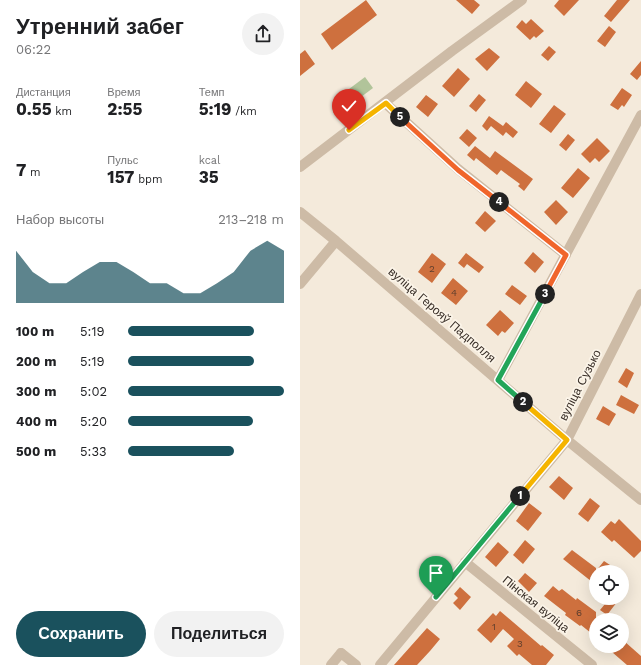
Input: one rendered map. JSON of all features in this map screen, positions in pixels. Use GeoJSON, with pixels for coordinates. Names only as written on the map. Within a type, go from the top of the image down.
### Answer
{"type":"FeatureCollection","features":[{"type":"Feature","properties":{"kind":"street"},"geometry":{"type":"LineString","coordinates":[[300,167],[386,103],[452,51],[522,0]]}},
{"type":"Feature","properties":{"kind":"street"},"geometry":{"type":"LineString","coordinates":[[386,103],[458,170],[566,255]]}},
{"type":"Feature","properties":{"kind":"street"},"geometry":{"type":"LineString","coordinates":[[498,380],[641,115]]}},
{"type":"Feature","properties":{"kind":"street","name":"вуліца Герояў Падполля"},"geometry":{"type":"LineString","coordinates":[[300,212],[336,241],[567,440],[641,500]]}},
{"type":"Feature","properties":{"kind":"street"},"geometry":{"type":"LineString","coordinates":[[300,284],[336,241]]}},
{"type":"Feature","properties":{"kind":"street","name":"вуліца Сузько"},"geometry":{"type":"LineString","coordinates":[[380,665],[567,440],[641,294]]}},
{"type":"Feature","properties":{"kind":"street","name":"Пінская вуліца"},"geometry":{"type":"LineString","coordinates":[[465,562],[592,665]]}},
{"type":"Feature","properties":{"kind":"street"},"geometry":{"type":"LineString","coordinates":[[331,665],[341,653],[356,665]]}},
{"type":"Feature","properties":{"kind":"green space"},"geometry":{"type":"Polygon","coordinates":[[[365,77],[373,88],[353,103],[345,92],[365,77]]]}},
{"type":"Feature","properties":{"kind":"building"},"geometry":{"type":"Polygon","coordinates":[[[366,0],[377,15],[332,50],[321,34],[366,0]]]}},
{"type":"Feature","properties":{"kind":"building"},"geometry":{"type":"Polygon","coordinates":[[[456,0],[474,0],[480,5],[472,14],[456,0]]]}},
{"type":"Feature","properties":{"kind":"building"},"geometry":{"type":"Polygon","coordinates":[[[559,0],[579,0],[564,16],[554,6],[559,0]]]}},
{"type":"Feature","properties":{"kind":"building"},"geometry":{"type":"Polygon","coordinates":[[[617,0],[630,0],[611,22],[604,16],[617,0]]]}},
{"type":"Feature","properties":{"kind":"building"},"geometry":{"type":"Polygon","coordinates":[[[531,19],[544,31],[536,38],[534,36],[530,40],[516,27],[522,20],[526,24],[531,19]]]}},
{"type":"Feature","properties":{"kind":"building"},"geometry":{"type":"Polygon","coordinates":[[[609,26],[616,32],[605,47],[597,41],[609,26]]]}},
{"type":"Feature","properties":{"kind":"building"},"geometry":{"type":"Polygon","coordinates":[[[549,46],[556,52],[548,61],[541,55],[549,46]]]}},
{"type":"Feature","properties":{"kind":"building"},"geometry":{"type":"Polygon","coordinates":[[[489,48],[500,57],[487,71],[475,59],[489,48]]]}},
{"type":"Feature","properties":{"kind":"building"},"geometry":{"type":"Polygon","coordinates":[[[305,50],[315,64],[300,76],[300,54],[305,50]]]}},
{"type":"Feature","properties":{"kind":"building"},"geometry":{"type":"Polygon","coordinates":[[[641,61],[641,75],[637,80],[630,74],[641,61]]]}},
{"type":"Feature","properties":{"kind":"building"},"geometry":{"type":"Polygon","coordinates":[[[458,68],[470,79],[454,97],[442,86],[458,68]]]}},
{"type":"Feature","properties":{"kind":"building"},"geometry":{"type":"Polygon","coordinates":[[[526,81],[542,94],[531,108],[515,95],[526,81]]]}},
{"type":"Feature","properties":{"kind":"building"},"geometry":{"type":"Polygon","coordinates":[[[622,88],[632,95],[624,107],[622,105],[618,110],[610,105],[622,88]]]}},
{"type":"Feature","properties":{"kind":"building"},"geometry":{"type":"Polygon","coordinates":[[[479,94],[486,100],[476,112],[469,106],[479,94]]]}},
{"type":"Feature","properties":{"kind":"building"},"geometry":{"type":"Polygon","coordinates":[[[426,95],[438,104],[428,117],[416,107],[426,95]]]}},
{"type":"Feature","properties":{"kind":"building"},"geometry":{"type":"Polygon","coordinates":[[[554,105],[566,114],[551,133],[539,124],[554,105]]]}},
{"type":"Feature","properties":{"kind":"building"},"geometry":{"type":"Polygon","coordinates":[[[489,116],[503,126],[506,122],[518,132],[513,138],[506,132],[503,136],[491,126],[487,131],[482,126],[489,116]]]}},
{"type":"Feature","properties":{"kind":"building"},"geometry":{"type":"Polygon","coordinates":[[[467,129],[477,138],[469,147],[459,138],[467,129]]]}},
{"type":"Feature","properties":{"kind":"building"},"geometry":{"type":"Polygon","coordinates":[[[568,134],[575,140],[566,151],[559,145],[568,134]]]}},
{"type":"Feature","properties":{"kind":"building"},"geometry":{"type":"Polygon","coordinates":[[[597,138],[610,151],[599,162],[595,158],[590,163],[581,154],[597,138]]]}},
{"type":"Feature","properties":{"kind":"building"},"geometry":{"type":"Polygon","coordinates":[[[475,146],[490,158],[495,151],[533,179],[524,191],[518,186],[520,184],[501,170],[497,175],[476,158],[474,161],[467,155],[475,146]]]}},
{"type":"Feature","properties":{"kind":"building"},"geometry":{"type":"Polygon","coordinates":[[[578,168],[590,178],[573,198],[561,188],[578,168]]]}},
{"type":"Feature","properties":{"kind":"building"},"geometry":{"type":"Polygon","coordinates":[[[556,200],[568,212],[556,225],[544,212],[556,200]]]}},
{"type":"Feature","properties":{"kind":"building"},"geometry":{"type":"Polygon","coordinates":[[[485,211],[496,221],[485,232],[475,223],[485,211]]]}},
{"type":"Feature","properties":{"kind":"building"},"geometry":{"type":"Polygon","coordinates":[[[533,252],[544,262],[535,273],[524,263],[533,252]]]}},
{"type":"Feature","properties":{"kind":"building"},"geometry":{"type":"Polygon","coordinates":[[[432,253],[446,264],[432,283],[418,272],[432,253]]]}},
{"type":"Feature","properties":{"kind":"building"},"geometry":{"type":"Polygon","coordinates":[[[466,253],[484,267],[479,273],[467,264],[464,268],[458,263],[466,253]]]}},
{"type":"Feature","properties":{"kind":"building"},"geometry":{"type":"Polygon","coordinates":[[[453,278],[468,291],[456,305],[441,293],[453,278]]]}},
{"type":"Feature","properties":{"kind":"building"},"geometry":{"type":"Polygon","coordinates":[[[512,285],[527,296],[520,305],[505,294],[512,285]]]}},
{"type":"Feature","properties":{"kind":"building"},"geometry":{"type":"Polygon","coordinates":[[[500,310],[514,323],[505,333],[502,331],[498,336],[486,325],[500,310]]]}},
{"type":"Feature","properties":{"kind":"building"},"geometry":{"type":"Polygon","coordinates":[[[626,368],[634,373],[627,388],[618,382],[626,368]]]}},
{"type":"Feature","properties":{"kind":"building"},"geometry":{"type":"Polygon","coordinates":[[[621,395],[639,405],[634,414],[616,405],[621,395]]]}},
{"type":"Feature","properties":{"kind":"building"},"geometry":{"type":"Polygon","coordinates":[[[603,406],[616,414],[609,426],[596,419],[603,406]]]}},
{"type":"Feature","properties":{"kind":"building"},"geometry":{"type":"Polygon","coordinates":[[[559,476],[573,488],[564,500],[549,487],[559,476]]]}},
{"type":"Feature","properties":{"kind":"building"},"geometry":{"type":"Polygon","coordinates":[[[590,498],[600,506],[588,522],[578,514],[590,498]]]}},
{"type":"Feature","properties":{"kind":"building"},"geometry":{"type":"Polygon","coordinates":[[[529,503],[542,513],[528,531],[516,521],[529,503]]]}},
{"type":"Feature","properties":{"kind":"building"},"geometry":{"type":"Polygon","coordinates":[[[619,519],[641,541],[641,551],[634,558],[614,540],[612,542],[601,532],[611,521],[615,524],[619,519]]]}},
{"type":"Feature","properties":{"kind":"building"},"geometry":{"type":"Polygon","coordinates":[[[525,540],[535,549],[523,564],[513,555],[525,540]]]}},
{"type":"Feature","properties":{"kind":"building"},"geometry":{"type":"Polygon","coordinates":[[[498,542],[509,552],[496,567],[485,557],[498,542]]]}},
{"type":"Feature","properties":{"kind":"building"},"geometry":{"type":"Polygon","coordinates":[[[572,550],[592,565],[589,565],[589,579],[563,559],[572,550]]]}},
{"type":"Feature","properties":{"kind":"building"},"geometry":{"type":"Polygon","coordinates":[[[604,561],[610,565],[601,565],[604,561]]]}},
{"type":"Feature","properties":{"kind":"building"},"geometry":{"type":"Polygon","coordinates":[[[525,573],[537,583],[529,592],[518,581],[525,573]]]}},
{"type":"Feature","properties":{"kind":"building"},"geometry":{"type":"Polygon","coordinates":[[[553,586],[559,591],[562,589],[576,600],[577,598],[596,612],[589,613],[589,631],[565,615],[566,613],[544,596],[553,586]]]}},
{"type":"Feature","properties":{"kind":"building"},"geometry":{"type":"Polygon","coordinates":[[[460,587],[471,597],[460,610],[453,603],[458,598],[454,594],[460,587]]]}},
{"type":"Feature","properties":{"kind":"building"},"geometry":{"type":"Polygon","coordinates":[[[604,605],[615,605],[609,613],[604,613],[600,610],[604,605]]]}},
{"type":"Feature","properties":{"kind":"building"},"geometry":{"type":"Polygon","coordinates":[[[500,611],[541,646],[542,645],[554,655],[546,665],[532,665],[519,654],[517,656],[507,646],[514,639],[503,629],[491,643],[477,630],[493,613],[496,616],[500,611]]]}},
{"type":"Feature","properties":{"kind":"building"},"geometry":{"type":"Polygon","coordinates":[[[427,628],[440,639],[430,651],[417,665],[394,665],[427,628]]]}},
{"type":"Feature","properties":{"kind":"building"},"geometry":{"type":"Polygon","coordinates":[[[629,645],[641,656],[641,665],[627,665],[613,653],[629,653],[629,645]]]}},
{"type":"Feature","properties":{"kind":"route"},"geometry":{"type":"LineString","coordinates":[[349,130],[386,103],[458,170],[566,255],[498,380],[567,440],[436,597]]}}]}
